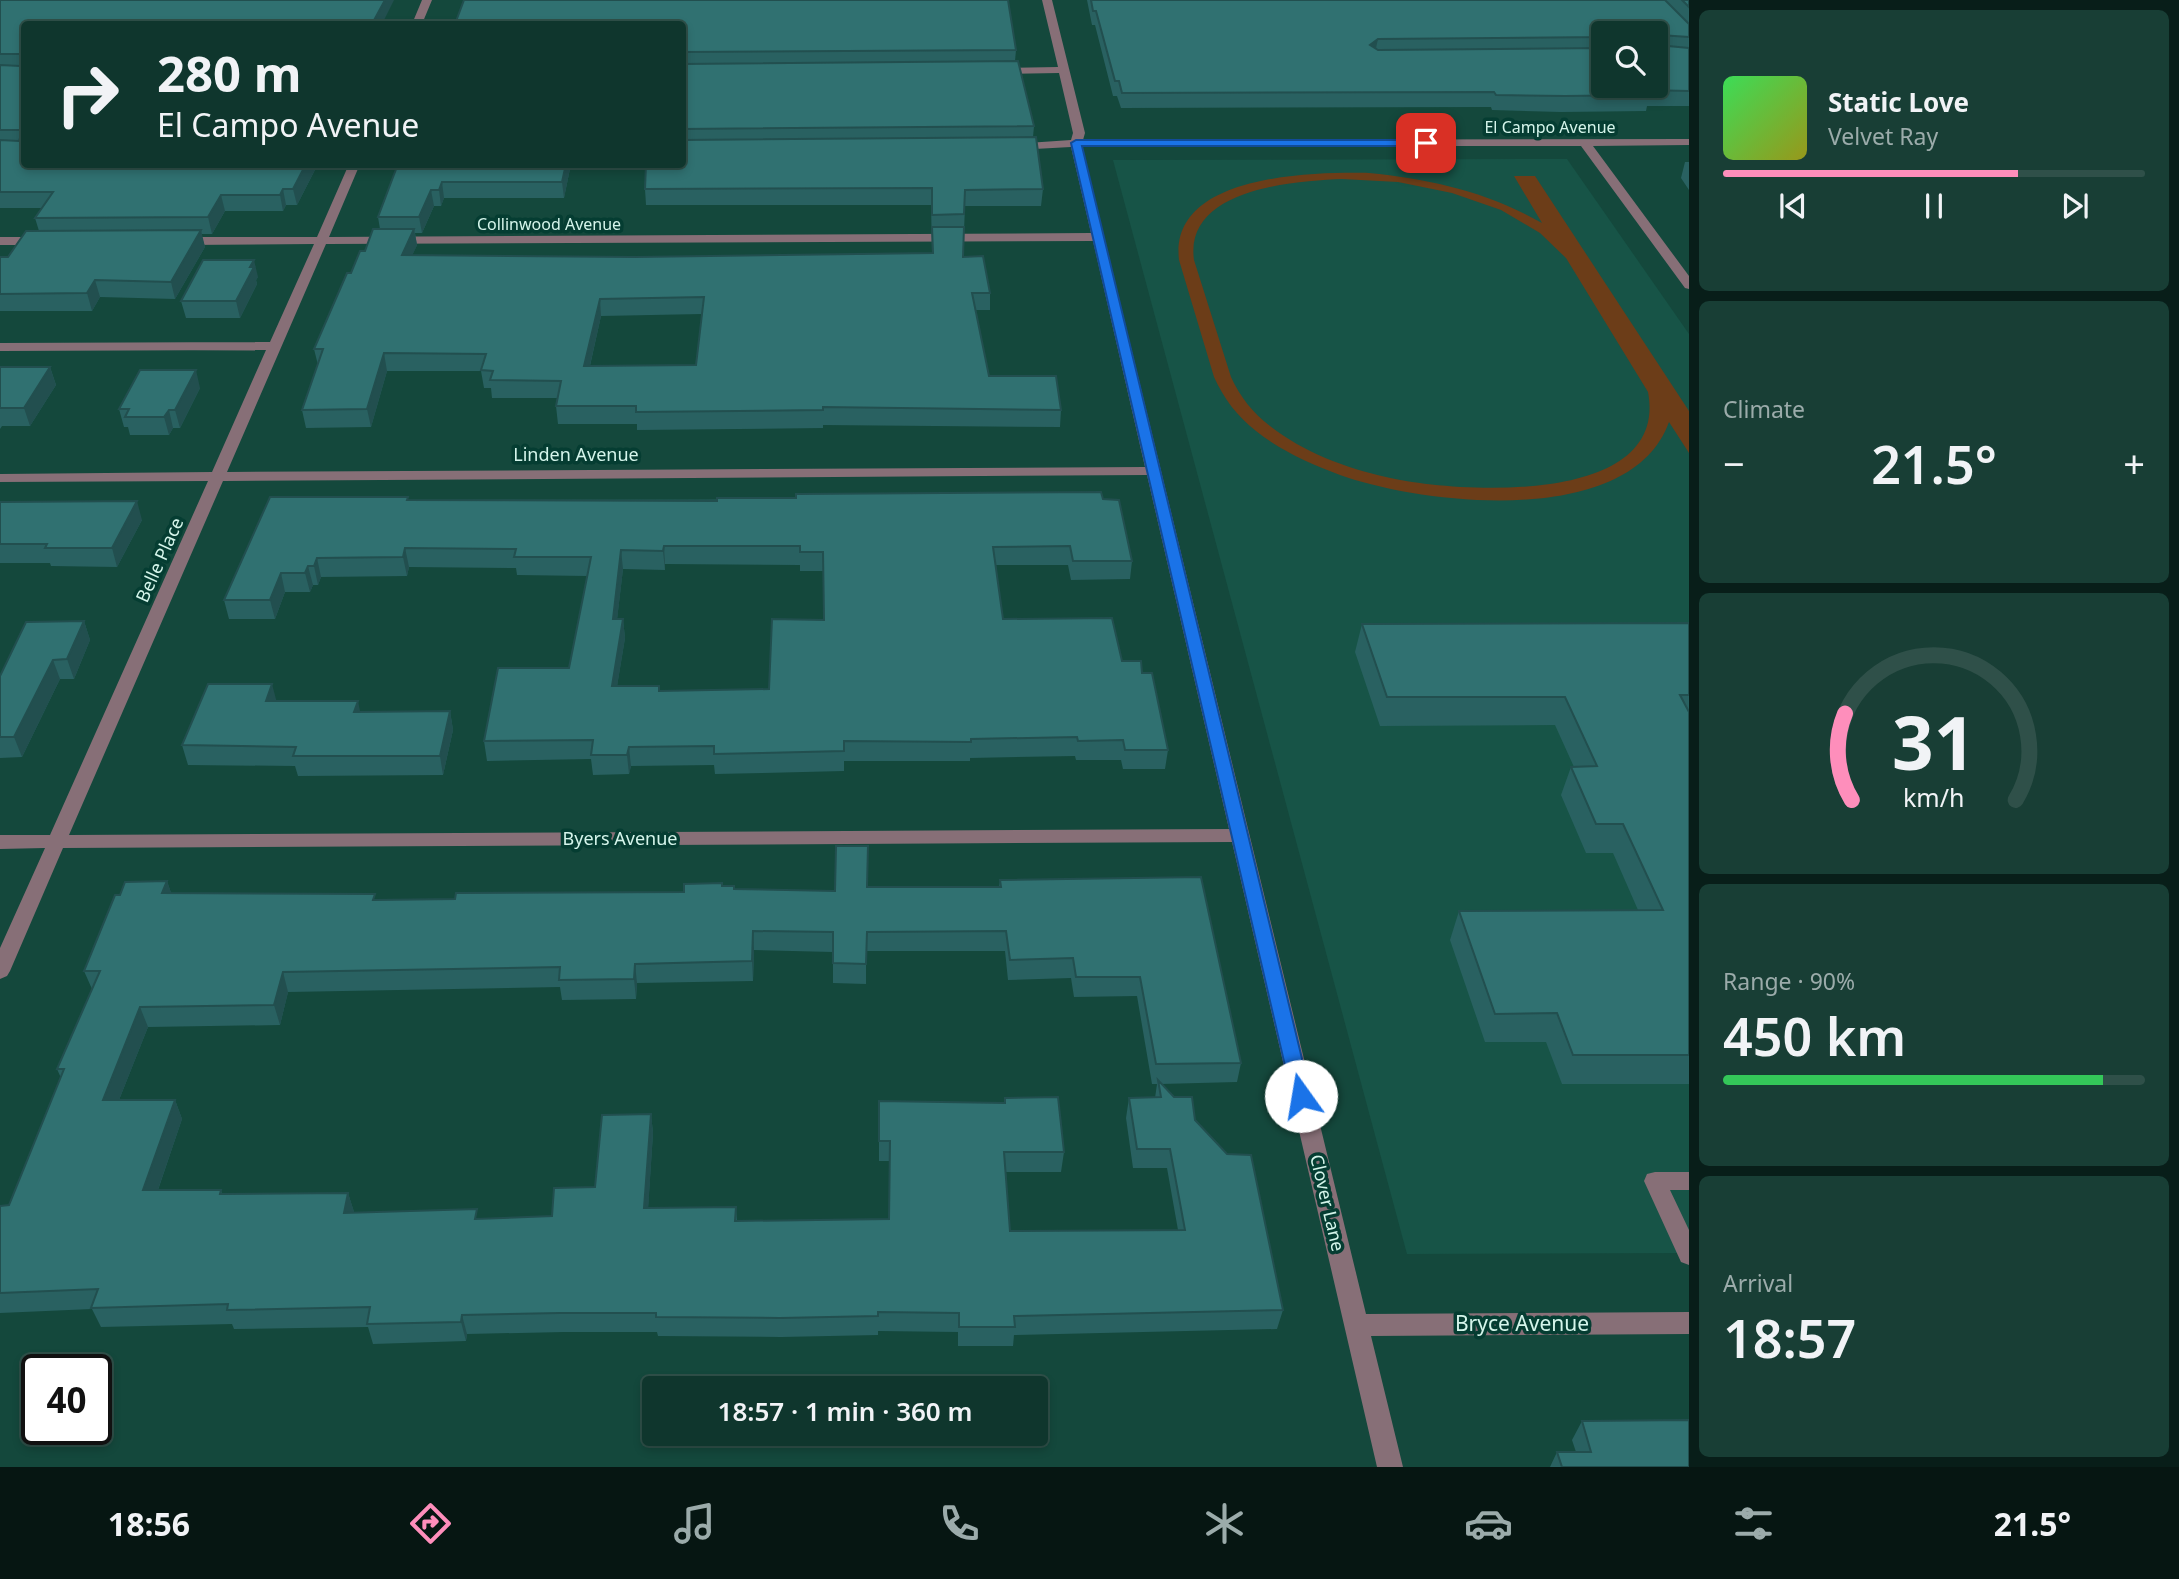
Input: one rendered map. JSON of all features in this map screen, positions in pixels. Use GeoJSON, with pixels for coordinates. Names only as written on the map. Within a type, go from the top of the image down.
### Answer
{"type":"FeatureCollection","features":[{"type":"Feature","properties":{"kind":"street"},"geometry":{"type":"LineString","coordinates":[[417,21],[427,0]]}},
{"type":"Feature","properties":{"kind":"street","name":"Clover Lane"},"geometry":{"type":"LineString","coordinates":[[1046,0],[1079,133],[1076,143],[1098,237],[1390,1467]]}},
{"type":"Feature","properties":{"kind":"street"},"geometry":{"type":"LineString","coordinates":[[983,71],[1065,70]]}},
{"type":"Feature","properties":{"kind":"street","name":"El Campo Avenue"},"geometry":{"type":"LineString","coordinates":[[994,147],[1049,147],[1076,143],[1689,142]]}},
{"type":"Feature","properties":{"kind":"street"},"geometry":{"type":"LineString","coordinates":[[1585,143],[1689,285]]}},
{"type":"Feature","properties":{"kind":"street","name":"Belle Place"},"geometry":{"type":"LineString","coordinates":[[0,971],[353,168]]}},
{"type":"Feature","properties":{"kind":"street","name":"Collinwood Avenue"},"geometry":{"type":"LineString","coordinates":[[168,241],[1098,237]]}},
{"type":"Feature","properties":{"kind":"street"},"geometry":{"type":"LineString","coordinates":[[0,242],[56,241]]}},
{"type":"Feature","properties":{"kind":"street"},"geometry":{"type":"LineString","coordinates":[[0,347],[275,346]]}},
{"type":"Feature","properties":{"kind":"street","name":"Linden Avenue"},"geometry":{"type":"LineString","coordinates":[[0,478],[1153,471]]}},
{"type":"Feature","properties":{"kind":"street","name":"Byers Avenue"},"geometry":{"type":"LineString","coordinates":[[0,842],[1240,835]]}},
{"type":"Feature","properties":{"kind":"street"},"geometry":{"type":"LineString","coordinates":[[1689,1181],[1655,1181],[1689,1255]]}},
{"type":"Feature","properties":{"kind":"street","name":"Bryce Avenue"},"geometry":{"type":"LineString","coordinates":[[1356,1325],[1689,1323]]}},
{"type":"Feature","properties":{"kind":"shaded area"},"geometry":{"type":"Polygon","coordinates":[[[1567,159],[1689,334],[1689,1253],[1407,1254],[1113,160],[1567,159]]]}},
{"type":"Feature","properties":{"kind":"shaded area"},"geometry":{"type":"Polygon","coordinates":[[[1369,173],[1436,183],[1480,195],[1542,223],[1514,176],[1535,176],[1689,411],[1689,453],[1669,422],[1647,456],[1613,480],[1570,494],[1522,500],[1471,500],[1377,486],[1340,475],[1296,456],[1256,431],[1232,407],[1214,377],[1179,260],[1182,232],[1196,210],[1220,194],[1281,177],[1369,173]],[[1342,179],[1271,187],[1224,204],[1206,218],[1195,236],[1194,260],[1231,377],[1248,404],[1270,426],[1296,444],[1325,458],[1356,469],[1417,483],[1504,488],[1550,484],[1592,474],[1626,456],[1646,430],[1648,392],[1566,258],[1540,233],[1501,210],[1452,193],[1398,182],[1342,179]]]}},
{"type":"Feature","properties":{"kind":"building"},"geometry":{"type":"Polygon","coordinates":[[[0,0],[385,0],[374,21],[21,21],[21,56],[0,54],[0,0]]]}},
{"type":"Feature","properties":{"kind":"building"},"geometry":{"type":"Polygon","coordinates":[[[464,0],[1008,0],[1016,50],[686,52],[686,21],[456,21],[464,0]]]}},
{"type":"Feature","properties":{"kind":"building"},"geometry":{"type":"Polygon","coordinates":[[[1091,0],[1665,0],[1689,24],[1689,37],[1668,36],[1668,21],[1591,21],[1591,37],[1378,39],[1370,45],[1378,50],[1591,48],[1591,96],[1496,95],[1494,92],[1122,93],[1119,81],[1115,81],[1096,11],[1093,11],[1091,0]]]}},
{"type":"Feature","properties":{"kind":"building"},"geometry":{"type":"Polygon","coordinates":[[[1668,46],[1689,48],[1689,91],[1668,91],[1668,46]]]}},
{"type":"Feature","properties":{"kind":"building"},"geometry":{"type":"Polygon","coordinates":[[[1018,61],[1034,126],[686,129],[686,64],[1018,61]]]}},
{"type":"Feature","properties":{"kind":"building"},"geometry":{"type":"Polygon","coordinates":[[[21,62],[21,131],[0,130],[0,65],[20,66],[21,62]]]}},
{"type":"Feature","properties":{"kind":"building"},"geometry":{"type":"Polygon","coordinates":[[[21,135],[21,168],[304,168],[293,189],[283,189],[280,195],[221,195],[208,217],[35,218],[53,192],[0,192],[0,140],[19,141],[21,135]]]}},
{"type":"Feature","properties":{"kind":"building"},"geometry":{"type":"Polygon","coordinates":[[[1036,137],[1043,189],[965,190],[964,214],[932,215],[932,188],[645,189],[646,168],[686,168],[686,140],[1036,137]]]}},
{"type":"Feature","properties":{"kind":"building"},"geometry":{"type":"Polygon","coordinates":[[[396,168],[565,168],[562,182],[442,182],[439,190],[431,190],[419,217],[378,217],[396,168]]]}},
{"type":"Feature","properties":{"kind":"building"},"geometry":{"type":"Polygon","coordinates":[[[932,227],[964,227],[963,257],[983,256],[990,293],[972,293],[989,376],[1056,376],[1061,410],[823,407],[823,410],[636,412],[636,406],[556,406],[561,381],[490,380],[493,371],[481,370],[486,354],[384,353],[367,409],[302,410],[323,349],[314,349],[347,273],[351,273],[360,251],[365,251],[373,229],[414,229],[402,255],[635,257],[933,253],[932,227]],[[704,297],[600,299],[584,366],[696,365],[704,297]]]}},
{"type":"Feature","properties":{"kind":"building"},"geometry":{"type":"Polygon","coordinates":[[[201,230],[171,282],[95,280],[87,293],[0,294],[0,257],[8,257],[26,231],[201,230]]]}},
{"type":"Feature","properties":{"kind":"building"},"geometry":{"type":"Polygon","coordinates":[[[203,260],[254,260],[250,267],[254,267],[236,301],[181,301],[203,260]]]}},
{"type":"Feature","properties":{"kind":"building"},"geometry":{"type":"Polygon","coordinates":[[[0,367],[50,367],[24,408],[0,408],[0,367]]]}},
{"type":"Feature","properties":{"kind":"building"},"geometry":{"type":"Polygon","coordinates":[[[140,370],[196,370],[175,410],[169,410],[164,417],[125,417],[129,409],[119,409],[140,370]]]}},
{"type":"Feature","properties":{"kind":"building"},"geometry":{"type":"Polygon","coordinates":[[[1101,492],[1103,499],[1119,500],[1132,561],[1073,561],[1070,546],[993,547],[1003,619],[1112,618],[1122,661],[1141,661],[1142,673],[1152,673],[1168,750],[1125,750],[1123,740],[1078,741],[1077,737],[971,739],[971,742],[844,741],[844,751],[762,753],[714,754],[714,746],[629,747],[627,755],[591,755],[593,740],[484,741],[498,668],[569,668],[591,557],[514,557],[516,549],[405,548],[403,557],[317,558],[314,566],[308,566],[305,573],[281,573],[270,600],[224,600],[270,497],[717,501],[717,498],[796,498],[796,494],[1101,492]],[[664,546],[663,551],[621,550],[613,619],[623,619],[612,686],[659,686],[659,691],[769,689],[772,619],[824,620],[823,552],[800,552],[800,546],[664,546]]]}},
{"type":"Feature","properties":{"kind":"building"},"geometry":{"type":"Polygon","coordinates":[[[137,501],[112,548],[45,548],[47,544],[0,544],[0,502],[137,501]]]}},
{"type":"Feature","properties":{"kind":"building"},"geometry":{"type":"Polygon","coordinates":[[[84,621],[67,659],[53,660],[14,737],[0,737],[0,676],[26,622],[84,621]]]}},
{"type":"Feature","properties":{"kind":"building"},"geometry":{"type":"Polygon","coordinates":[[[1689,623],[1689,695],[1680,695],[1689,712],[1689,1055],[1573,1055],[1557,1013],[1495,1014],[1459,911],[1663,910],[1623,824],[1596,824],[1571,767],[1597,766],[1565,697],[1387,697],[1362,624],[1689,623]]]}},
{"type":"Feature","properties":{"kind":"building"},"geometry":{"type":"Polygon","coordinates":[[[208,684],[272,684],[266,701],[358,701],[354,712],[450,711],[440,756],[293,756],[296,747],[182,745],[208,684]]]}},
{"type":"Feature","properties":{"kind":"building"},"geometry":{"type":"Polygon","coordinates":[[[836,846],[868,846],[867,887],[1001,887],[1000,880],[1201,877],[1241,1063],[1156,1064],[1140,977],[1076,977],[1073,958],[1010,960],[1006,931],[867,932],[866,964],[833,963],[833,932],[753,931],[752,961],[635,964],[634,979],[559,980],[560,967],[283,972],[274,1005],[140,1007],[103,1100],[175,1100],[143,1190],[221,1190],[220,1194],[348,1193],[344,1213],[477,1209],[475,1219],[552,1216],[554,1188],[595,1187],[602,1115],[651,1114],[644,1208],[736,1207],[735,1221],[889,1219],[890,1141],[879,1141],[879,1101],[1005,1103],[1005,1098],[1058,1097],[1064,1152],[1004,1152],[1010,1231],[1185,1230],[1170,1149],[1137,1149],[1129,1098],[1161,1097],[1158,1080],[1174,1097],[1192,1097],[1195,1120],[1227,1154],[1251,1155],[1283,1310],[1014,1316],[1015,1327],[959,1327],[959,1313],[878,1312],[878,1316],[780,1318],[656,1317],[656,1313],[462,1315],[461,1322],[367,1324],[370,1307],[227,1310],[228,1304],[91,1308],[98,1289],[0,1293],[0,1206],[9,1205],[64,1069],[57,1069],[100,971],[84,971],[115,895],[120,895],[125,882],[167,881],[162,893],[375,894],[373,900],[455,899],[456,893],[684,892],[684,884],[722,883],[722,886],[734,886],[734,889],[835,891],[836,846]]]}},
{"type":"Feature","properties":{"kind":"building"},"geometry":{"type":"Polygon","coordinates":[[[1689,1420],[1689,1467],[1562,1467],[1557,1452],[1591,1452],[1582,1421],[1689,1420]]]}},
{"type":"Feature","properties":{"kind":"route"},"geometry":{"type":"LineString","coordinates":[[1301,1096],[1076,143],[1426,143]]}}]}
